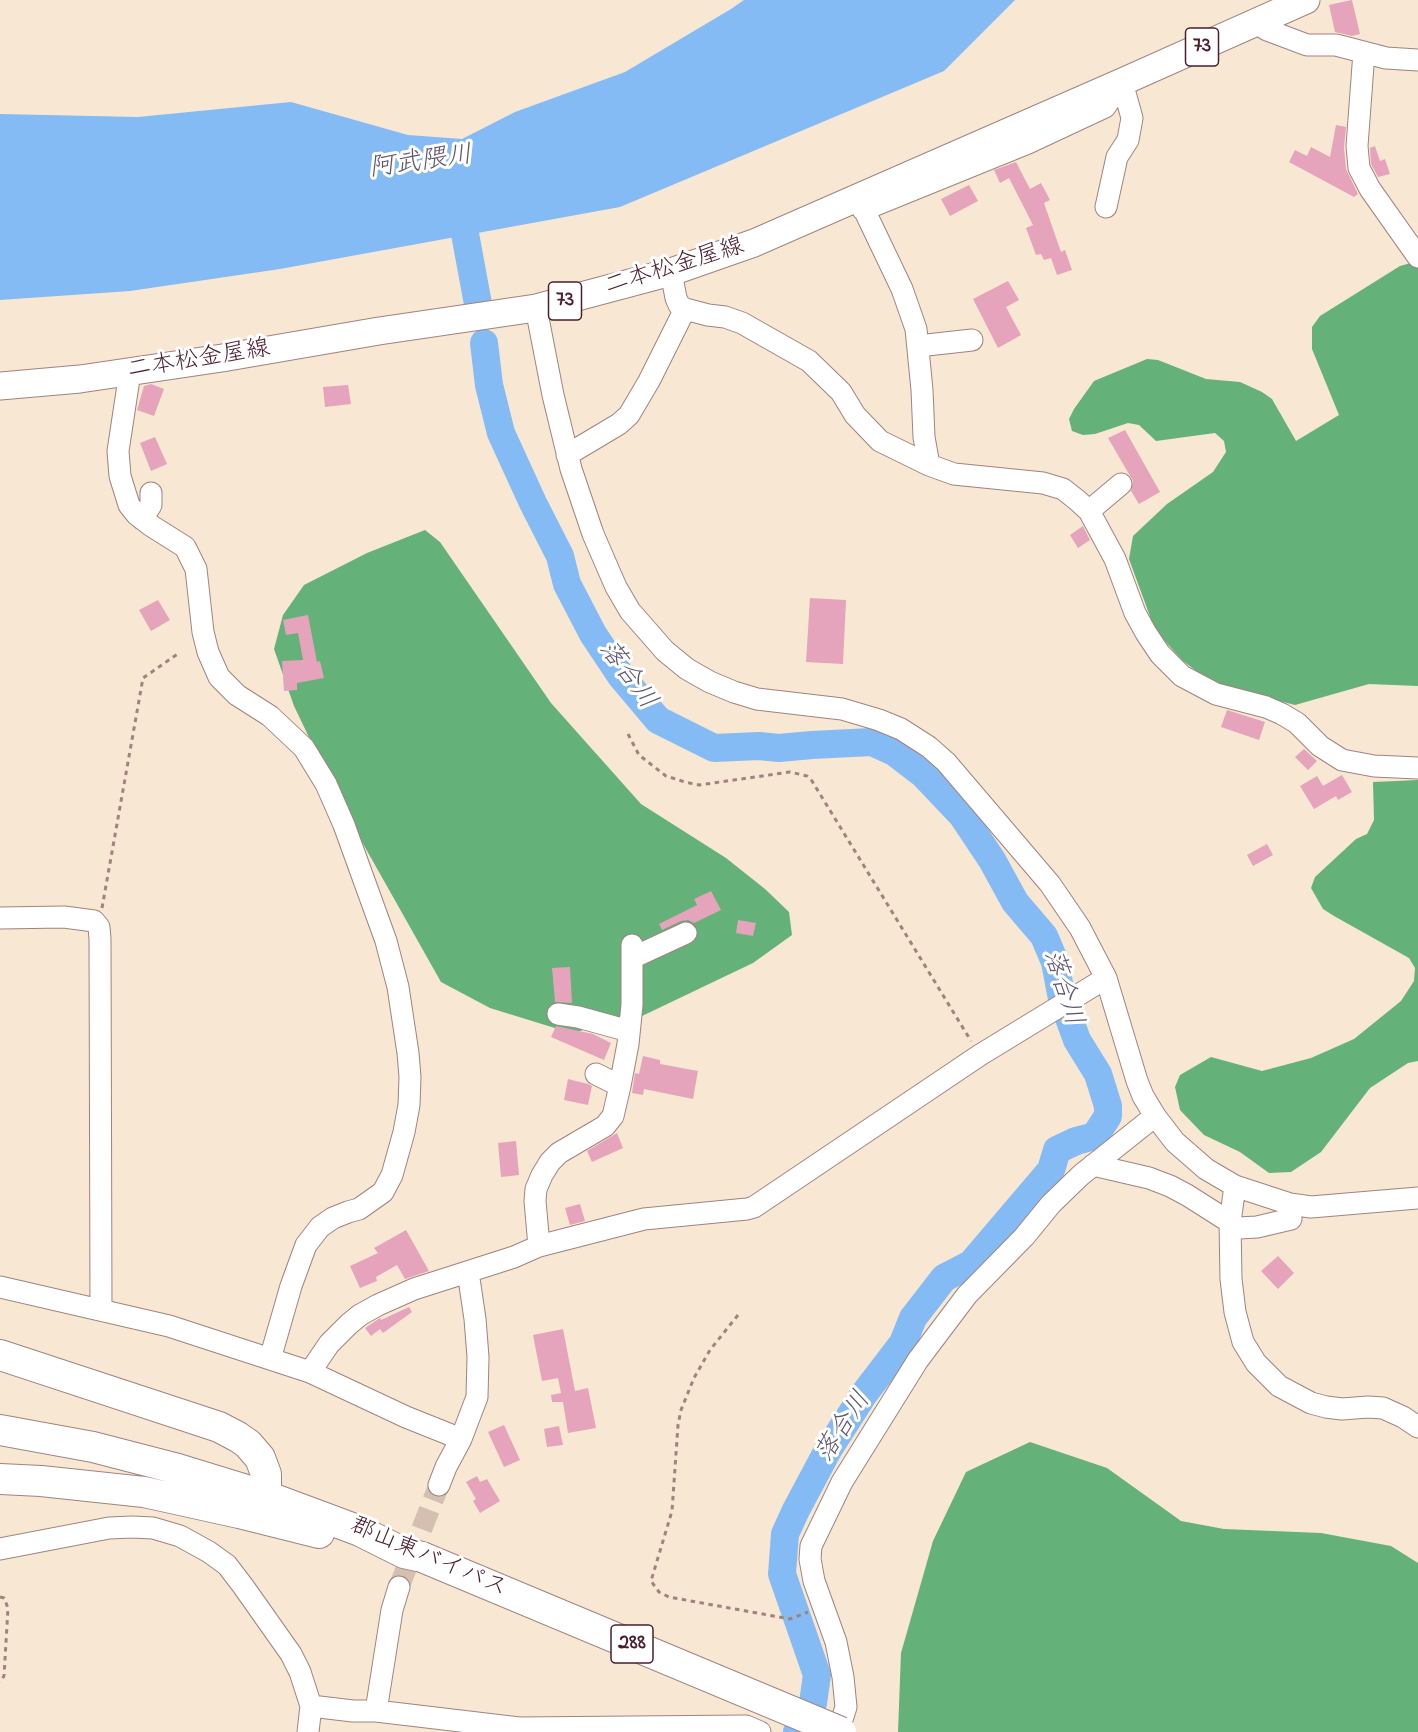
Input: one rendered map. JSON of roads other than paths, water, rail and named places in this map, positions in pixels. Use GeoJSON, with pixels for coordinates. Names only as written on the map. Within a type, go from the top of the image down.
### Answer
{"type":"FeatureCollection","features":[{"type":"Feature","properties":{"kind":"highway"},"geometry":{"type":"LineString","coordinates":[[0,1355],[219,1427],[238,1437],[248,1444],[260,1458],[266,1474],[266,1496]]}},
{"type":"Feature","properties":{"kind":"highway","name":"郡山東バイパス"},"geometry":{"type":"LineString","coordinates":[[0,1430],[93,1447],[178,1469],[266,1496],[360,1531],[840,1732]]}},
{"type":"Feature","properties":{"kind":"highway"},"geometry":{"type":"LineString","coordinates":[[0,1479],[144,1492],[413,1555]]}},
{"type":"Feature","properties":{"kind":"main road","name":"二本松金屋線"},"geometry":{"type":"LineString","coordinates":[[0,386],[80,380],[536,308],[671,272],[861,203],[1306,0]]}},
{"type":"Feature","properties":{"kind":"street"},"geometry":{"type":"LineString","coordinates":[[1256,23],[1267,30],[1307,45],[1336,45],[1386,58],[1418,60]]}},
{"type":"Feature","properties":{"kind":"street"},"geometry":{"type":"LineString","coordinates":[[1364,52],[1357,146],[1359,168],[1370,189],[1418,257]]}},
{"type":"Feature","properties":{"kind":"street"},"geometry":{"type":"LineString","coordinates":[[1106,207],[1117,157],[1128,140],[1132,118],[1122,82]]}},
{"type":"Feature","properties":{"kind":"street"},"geometry":{"type":"LineString","coordinates":[[861,203],[902,289],[916,329],[924,437],[929,465]]}},
{"type":"Feature","properties":{"kind":"street"},"geometry":{"type":"LineString","coordinates":[[671,272],[679,305],[685,309],[725,317],[741,323],[809,361],[841,392],[855,415],[880,441],[929,465],[954,474],[1043,483],[1063,489],[1089,511],[1115,558],[1146,633],[1160,654],[1182,676],[1216,694],[1266,706],[1282,714],[1297,723],[1320,746],[1342,760],[1374,766],[1418,768]]}},
{"type":"Feature","properties":{"kind":"street"},"geometry":{"type":"LineString","coordinates":[[536,308],[567,455],[593,534],[616,587],[630,611],[665,651],[687,669],[734,692],[758,699],[842,709],[901,729],[929,747],[953,769],[1050,884],[1080,928],[1106,978],[1137,1081],[1155,1116],[1175,1142],[1206,1169],[1236,1186],[1290,1204],[1311,1207],[1418,1198]]}},
{"type":"Feature","properties":{"kind":"street"},"geometry":{"type":"LineString","coordinates":[[567,455],[619,424],[629,415],[649,381],[685,309]]}},
{"type":"Feature","properties":{"kind":"street"},"geometry":{"type":"LineString","coordinates":[[918,346],[972,340]]}},
{"type":"Feature","properties":{"kind":"street"},"geometry":{"type":"LineString","coordinates":[[130,372],[118,451],[120,476],[129,505],[142,519],[185,547],[196,569],[203,633],[212,666],[219,677],[237,695],[270,716],[304,748],[326,784],[344,825],[386,941],[398,987],[408,1053],[409,1105],[392,1174],[383,1192],[359,1209],[333,1218],[320,1227],[306,1245],[291,1286],[270,1359]]}},
{"type":"Feature","properties":{"kind":"street"},"geometry":{"type":"LineString","coordinates":[[1089,511],[1121,484]]}},
{"type":"Feature","properties":{"kind":"street"},"geometry":{"type":"LineString","coordinates":[[142,519],[151,505],[151,493]]}},
{"type":"Feature","properties":{"kind":"street"},"geometry":{"type":"LineString","coordinates":[[0,918],[74,918],[94,921],[99,927],[101,1310]]}},
{"type":"Feature","properties":{"kind":"street"},"geometry":{"type":"LineString","coordinates":[[539,1246],[534,1201],[542,1175],[559,1153],[605,1126],[613,1116],[620,1086],[632,1005],[632,951],[686,933]]}},
{"type":"Feature","properties":{"kind":"street"},"geometry":{"type":"LineString","coordinates":[[310,1372],[329,1344],[360,1315],[414,1289],[514,1257],[539,1246],[644,1219],[754,1207],[980,1055],[1106,978]]}},
{"type":"Feature","properties":{"kind":"street"},"geometry":{"type":"LineString","coordinates":[[558,1014],[629,1031]]}},
{"type":"Feature","properties":{"kind":"street"},"geometry":{"type":"LineString","coordinates":[[596,1074],[620,1086]]}},
{"type":"Feature","properties":{"kind":"street"},"geometry":{"type":"LineString","coordinates":[[840,1732],[846,1707],[843,1677],[836,1642],[814,1581],[810,1559],[811,1546],[842,1482],[918,1360],[967,1295],[1024,1237],[1052,1204],[1155,1116]]}},
{"type":"Feature","properties":{"kind":"street"},"geometry":{"type":"LineString","coordinates":[[1094,1166],[1149,1178],[1170,1186],[1239,1228],[1291,1219]]}},
{"type":"Feature","properties":{"kind":"street"},"geometry":{"type":"LineString","coordinates":[[1236,1186],[1230,1222],[1230,1267],[1235,1312],[1243,1342],[1256,1363],[1279,1386],[1311,1403],[1341,1409],[1383,1408],[1418,1427]]}},
{"type":"Feature","properties":{"kind":"street"},"geometry":{"type":"LineString","coordinates":[[439,1485],[461,1439],[477,1397],[478,1357],[468,1272]]}},
{"type":"Feature","properties":{"kind":"street"},"geometry":{"type":"LineString","coordinates":[[0,1287],[169,1326],[310,1372],[406,1417],[461,1439]]}},
{"type":"Feature","properties":{"kind":"street"},"geometry":{"type":"LineString","coordinates":[[0,1549],[109,1528],[153,1528],[180,1536],[209,1552],[227,1565],[291,1654],[300,1672],[310,1707],[308,1732]]}},
{"type":"Feature","properties":{"kind":"street"},"geometry":{"type":"LineString","coordinates":[[376,1711],[392,1610],[399,1587]]}},
{"type":"Feature","properties":{"kind":"street"},"geometry":{"type":"LineString","coordinates":[[310,1707],[376,1711],[519,1728],[746,1726],[760,1732]]}},
{"type":"Feature","properties":{"kind":"water","name":"阿武隈川"},"geometry":{"type":"Polygon","coordinates":[[[744,0],[1015,0],[944,71],[620,207],[280,269],[130,291],[0,300],[0,114],[138,117],[291,102],[408,135],[462,139],[515,112],[625,72],[744,0]]]}},
{"type":"Feature","properties":{"kind":"waterway","name":"落合川"},"geometry":{"type":"LineString","coordinates":[[458,196],[478,304]]}},
{"type":"Feature","properties":{"kind":"waterway","name":"落合川"},"geometry":{"type":"LineString","coordinates":[[484,343],[489,385],[501,433],[560,556],[567,584],[593,634],[621,676],[658,720],[714,748],[759,746],[779,748],[872,742],[894,752],[924,775],[962,815],[992,860],[1015,902],[1044,936],[1055,962],[1062,999],[1077,1040],[1098,1074],[1108,1106],[1108,1116],[1095,1136],[1076,1141],[1057,1150],[1051,1170],[971,1264],[944,1278],[913,1318],[903,1343],[864,1394],[828,1450],[796,1510],[785,1534],[782,1574],[817,1675],[813,1703],[797,1732]]}},
{"type":"Feature","properties":{"kind":"tunnel"},"geometry":{"type":"LineString","coordinates":[[399,1587],[439,1485]]}}]}
